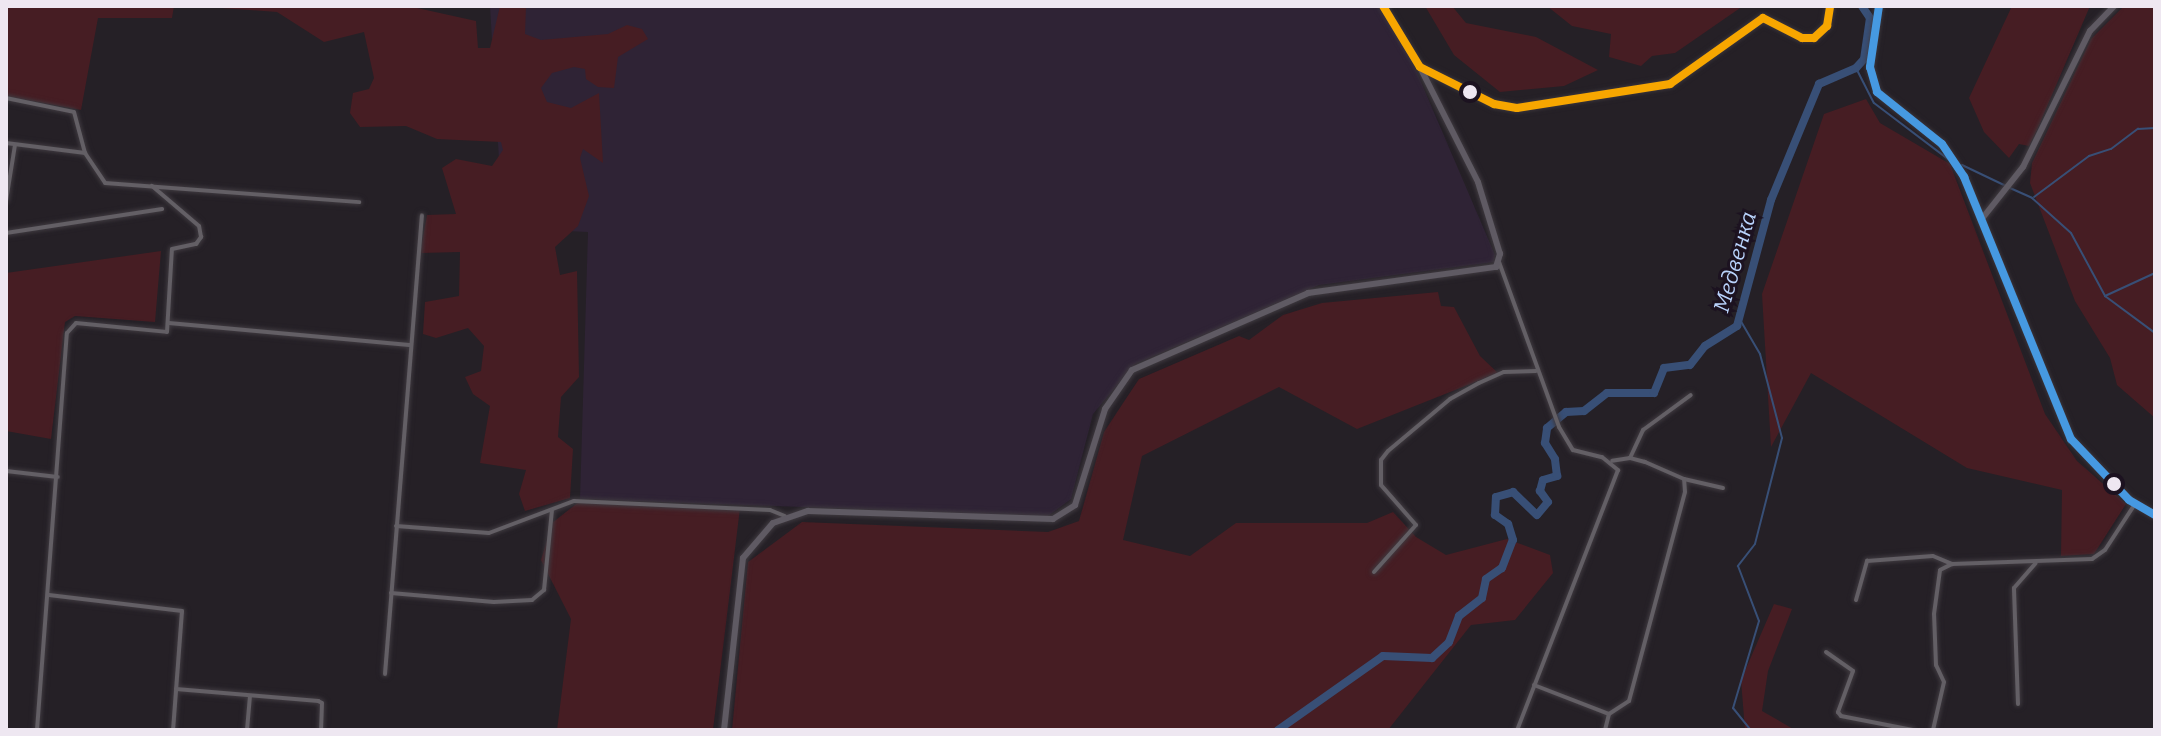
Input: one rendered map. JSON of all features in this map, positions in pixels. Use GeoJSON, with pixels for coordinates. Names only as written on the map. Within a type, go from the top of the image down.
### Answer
{"type":"FeatureCollection","features":[{"type":"Feature","properties":{"kind":"street"},"geometry":{"type":"LineString","coordinates":[[1383,6],[1420,67],[1478,182],[1499,262],[1537,371],[1559,427],[1575,451],[1609,462],[1630,458],[1684,479],[1723,488]]}},
{"type":"Feature","properties":{"kind":"street"},"geometry":{"type":"LineString","coordinates":[[1420,67],[1494,104],[1531,107],[1670,84],[1763,18],[1793,35],[1814,38],[1827,26],[1830,6]]}},
{"type":"Feature","properties":{"kind":"street"},"geometry":{"type":"LineString","coordinates":[[1879,6],[1873,83],[1887,101],[1942,144],[1964,177],[2071,439],[2135,504],[2155,515]]}},
{"type":"Feature","properties":{"kind":"street"},"geometry":{"type":"LineString","coordinates":[[1981,220],[2023,167],[2090,31],[2114,6]]}},
{"type":"Feature","properties":{"kind":"street"},"geometry":{"type":"LineString","coordinates":[[6,98],[74,112],[85,153],[105,183],[359,202]]}},
{"type":"Feature","properties":{"kind":"street"},"geometry":{"type":"LineString","coordinates":[[6,143],[85,153]]}},
{"type":"Feature","properties":{"kind":"street"},"geometry":{"type":"LineString","coordinates":[[6,201],[15,145]]}},
{"type":"Feature","properties":{"kind":"street"},"geometry":{"type":"LineString","coordinates":[[37,730],[67,333],[76,323],[167,332],[172,249],[196,244],[201,237],[199,226],[152,186]]}},
{"type":"Feature","properties":{"kind":"street"},"geometry":{"type":"LineString","coordinates":[[6,233],[162,209]]}},
{"type":"Feature","properties":{"kind":"street"},"geometry":{"type":"LineString","coordinates":[[385,674],[422,215]]}},
{"type":"Feature","properties":{"kind":"street"},"geometry":{"type":"LineString","coordinates":[[724,730],[743,558],[762,532],[785,516],[808,511],[1053,519],[1075,505],[1105,409],[1132,370],[1308,293],[1490,271],[1499,262]]}},
{"type":"Feature","properties":{"kind":"street"},"geometry":{"type":"LineString","coordinates":[[168,323],[410,345]]}},
{"type":"Feature","properties":{"kind":"street"},"geometry":{"type":"LineString","coordinates":[[1374,572],[1416,525],[1381,485],[1381,460],[1388,451],[1450,399],[1479,383],[1504,372],[1537,371]]}},
{"type":"Feature","properties":{"kind":"street"},"geometry":{"type":"LineString","coordinates":[[1630,458],[1643,430],[1691,395]]}},
{"type":"Feature","properties":{"kind":"street"},"geometry":{"type":"LineString","coordinates":[[1517,730],[1618,479],[1609,462]]}},
{"type":"Feature","properties":{"kind":"street"},"geometry":{"type":"LineString","coordinates":[[6,471],[58,477]]}},
{"type":"Feature","properties":{"kind":"street"},"geometry":{"type":"LineString","coordinates":[[1605,730],[1609,714],[1629,701],[1685,492],[1684,479]]}},
{"type":"Feature","properties":{"kind":"street"},"geometry":{"type":"LineString","coordinates":[[396,526],[489,533],[574,501],[770,510],[785,516]]}},
{"type":"Feature","properties":{"kind":"street"},"geometry":{"type":"LineString","coordinates":[[1856,600],[1860,571],[1867,561],[1933,556],[1952,564],[2099,555],[2135,504]]}},
{"type":"Feature","properties":{"kind":"street"},"geometry":{"type":"LineString","coordinates":[[391,593],[494,602],[532,600],[544,590],[552,509]]}},
{"type":"Feature","properties":{"kind":"street"},"geometry":{"type":"LineString","coordinates":[[2018,704],[2014,588],[2038,561]]}},
{"type":"Feature","properties":{"kind":"street"},"geometry":{"type":"LineString","coordinates":[[1933,730],[1944,682],[1936,665],[1935,578],[1952,564]]}},
{"type":"Feature","properties":{"kind":"street"},"geometry":{"type":"LineString","coordinates":[[48,595],[182,611],[173,730]]}},
{"type":"Feature","properties":{"kind":"street"},"geometry":{"type":"LineString","coordinates":[[1826,652],[1853,671],[1838,712],[1841,716],[1913,730]]}},
{"type":"Feature","properties":{"kind":"street"},"geometry":{"type":"LineString","coordinates":[[1534,685],[1609,714]]}},
{"type":"Feature","properties":{"kind":"street"},"geometry":{"type":"LineString","coordinates":[[176,689],[322,703],[321,730]]}},
{"type":"Feature","properties":{"kind":"street"},"geometry":{"type":"LineString","coordinates":[[247,730],[250,696]]}},
{"type":"Feature","properties":{"kind":"shaded area"},"geometry":{"type":"Polygon","coordinates":[[[6,6],[174,6],[172,18],[98,18],[81,110],[6,96],[6,6]]]}},
{"type":"Feature","properties":{"kind":"shaded area"},"geometry":{"type":"Polygon","coordinates":[[[194,6],[408,6],[476,21],[478,48],[490,48],[500,6],[526,6],[525,34],[541,40],[608,34],[627,25],[642,29],[648,39],[618,57],[614,88],[598,87],[586,79],[585,69],[574,67],[552,73],[541,88],[547,102],[571,108],[599,93],[603,163],[583,149],[580,158],[589,196],[578,226],[555,247],[560,275],[577,271],[579,377],[561,397],[558,437],[573,449],[570,498],[525,511],[519,494],[526,470],[480,463],[490,406],[473,394],[465,377],[481,371],[484,346],[468,328],[436,338],[423,334],[425,302],[459,296],[460,252],[420,253],[427,215],[456,214],[442,168],[456,159],[492,166],[503,150],[501,142],[437,139],[406,126],[360,127],[350,113],[353,93],[369,89],[374,78],[364,32],[324,42],[277,12],[194,6]]]}},
{"type":"Feature","properties":{"kind":"shaded area"},"geometry":{"type":"Polygon","coordinates":[[[490,6],[1378,6],[1409,54],[1495,255],[1494,262],[1319,285],[1135,364],[1093,414],[1071,499],[1048,516],[580,499],[588,232],[503,228],[490,6]]]}},
{"type":"Feature","properties":{"kind":"shaded area"},"geometry":{"type":"Polygon","coordinates":[[[1425,6],[1452,6],[1466,23],[1536,37],[1598,70],[1564,86],[1500,92],[1454,55],[1425,6]]]}},
{"type":"Feature","properties":{"kind":"shaded area"},"geometry":{"type":"Polygon","coordinates":[[[1547,6],[1743,6],[1675,53],[1652,56],[1641,66],[1609,57],[1611,34],[1572,26],[1547,6]]]}},
{"type":"Feature","properties":{"kind":"shaded area"},"geometry":{"type":"Polygon","coordinates":[[[2012,6],[2090,6],[2029,146],[2019,144],[2009,158],[1984,132],[1969,98],[2012,6]]]}},
{"type":"Feature","properties":{"kind":"shaded area"},"geometry":{"type":"Polygon","coordinates":[[[2124,6],[2155,6],[2155,418],[2117,385],[2110,358],[2075,301],[2030,183],[2032,163],[2091,39],[2124,6]]]}},
{"type":"Feature","properties":{"kind":"shaded area"},"geometry":{"type":"Polygon","coordinates":[[[1866,99],[1880,123],[1950,164],[2045,414],[2077,461],[2126,504],[2094,554],[2061,556],[2062,490],[1967,468],[1811,373],[1771,447],[1762,294],[1824,114],[1866,99]]]}},
{"type":"Feature","properties":{"kind":"shaded area"},"geometry":{"type":"Polygon","coordinates":[[[161,251],[155,322],[75,316],[65,322],[51,439],[6,431],[6,273],[161,251]]]}},
{"type":"Feature","properties":{"kind":"shaded area"},"geometry":{"type":"Polygon","coordinates":[[[1438,292],[1441,306],[1454,307],[1480,356],[1498,373],[1357,429],[1279,387],[1142,456],[1123,540],[1190,556],[1236,523],[1367,523],[1393,512],[1416,537],[1446,555],[1507,539],[1550,555],[1553,573],[1515,620],[1471,625],[1388,730],[732,730],[748,562],[802,522],[1048,532],[1079,521],[1104,432],[1139,379],[1239,336],[1249,340],[1283,315],[1322,303],[1438,292]]]}},
{"type":"Feature","properties":{"kind":"shaded area"},"geometry":{"type":"Polygon","coordinates":[[[580,501],[740,508],[713,730],[557,730],[571,619],[541,560],[552,523],[580,501]]]}},
{"type":"Feature","properties":{"kind":"shaded area"},"geometry":{"type":"Polygon","coordinates":[[[1774,604],[1792,609],[1768,671],[1762,711],[1795,730],[1745,730],[1741,680],[1774,604]]]}},
{"type":"Feature","properties":{"kind":"waterway","name":"Медвенка"},"geometry":{"type":"LineString","coordinates":[[1278,730],[1383,656],[1432,658],[1449,642],[1459,616],[1482,598],[1486,579],[1502,568],[1513,540],[1508,524],[1495,515],[1496,497],[1513,492],[1537,515],[1548,502],[1540,491],[1543,480],[1557,476],[1555,459],[1545,443],[1547,428],[1566,412],[1584,411],[1607,393],[1654,393],[1664,368],[1690,365],[1705,346],[1737,326],[1771,200],[1819,84],[1856,68],[1864,59],[1870,18],[1862,6]]}},
{"type":"Feature","properties":{"kind":"waterway"},"geometry":{"type":"LineString","coordinates":[[1856,68],[1874,103],[1948,159]]}},
{"type":"Feature","properties":{"kind":"waterway"},"geometry":{"type":"LineString","coordinates":[[2034,197],[2089,156],[2111,149],[2138,129],[2155,128]]}},
{"type":"Feature","properties":{"kind":"waterway"},"geometry":{"type":"LineString","coordinates":[[1962,165],[2004,185]]}},
{"type":"Feature","properties":{"kind":"waterway"},"geometry":{"type":"LineString","coordinates":[[2010,188],[2032,198],[2071,233],[2105,296],[2155,333]]}},
{"type":"Feature","properties":{"kind":"waterway"},"geometry":{"type":"LineString","coordinates":[[2105,296],[2155,273]]}},
{"type":"Feature","properties":{"kind":"waterway"},"geometry":{"type":"LineString","coordinates":[[1739,318],[1760,354],[1782,438],[1755,544],[1738,566],[1759,621],[1733,708],[1751,730]]}},
{"type":"Feature","properties":{"kind":"transit line"},"geometry":{"type":"LineString","coordinates":[[1383,6],[1420,67],[1494,104],[1517,108],[1670,84],[1763,18],[1802,38],[1814,38],[1827,26],[1830,6]]}},
{"type":"Feature","properties":{"kind":"transit line"},"geometry":{"type":"LineString","coordinates":[[1879,6],[1870,67],[1877,92],[1942,144],[1964,177],[2071,439],[2129,500],[2155,515]]}}]}
